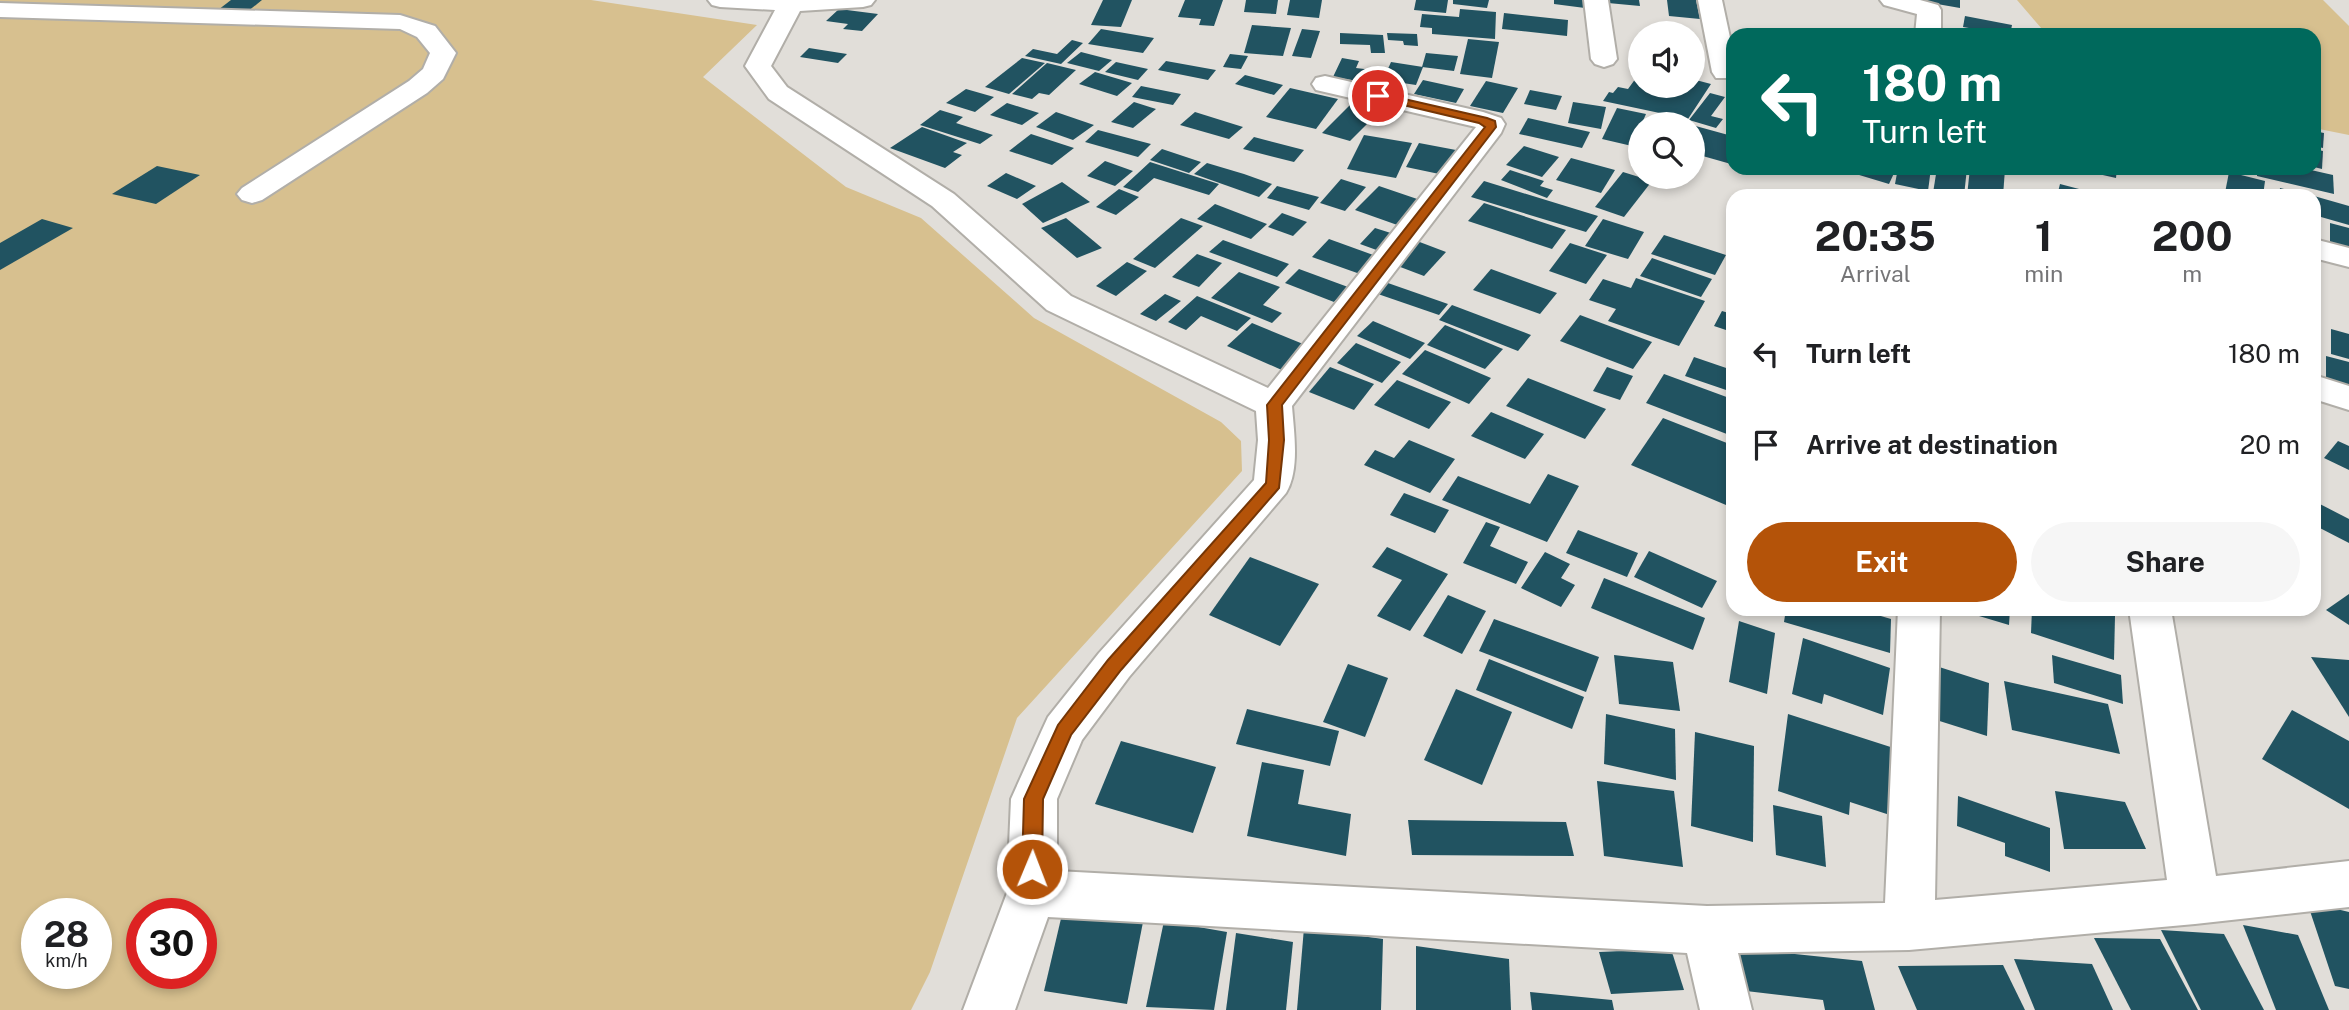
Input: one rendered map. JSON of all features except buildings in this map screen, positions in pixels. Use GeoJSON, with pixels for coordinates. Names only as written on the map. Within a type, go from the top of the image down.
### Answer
{"type":"FeatureCollection","features":[{"type":"Feature","properties":{"kind":"street"},"geometry":{"type":"LineString","coordinates":[[720,0],[790,4],[863,0]]}},
{"type":"Feature","properties":{"kind":"street"},"geometry":{"type":"LineString","coordinates":[[1596,0],[1604,59]]}},
{"type":"Feature","properties":{"kind":"street"},"geometry":{"type":"LineString","coordinates":[[1710,0],[1725,72]]}},
{"type":"Feature","properties":{"kind":"street"},"geometry":{"type":"LineString","coordinates":[[1892,0],[1929,10],[1928,28]]}},
{"type":"Feature","properties":{"kind":"street"},"geometry":{"type":"LineString","coordinates":[[790,4],[758,66],[778,93],[943,200],[1059,303],[1274,405]]}},
{"type":"Feature","properties":{"kind":"street"},"geometry":{"type":"LineString","coordinates":[[0,10],[400,22],[424,28],[436,39],[443,53],[434,73],[418,87],[252,194]]}},
{"type":"Feature","properties":{"kind":"street"},"geometry":{"type":"LineString","coordinates":[[989,1010],[1032,893],[1034,799],[1064,730],[1114,665],[1273,484],[1276,440],[1274,405],[1491,127],[1491,124],[1483,120],[1325,84]]}},
{"type":"Feature","properties":{"kind":"street"},"geometry":{"type":"LineString","coordinates":[[2321,250],[2349,258]]}},
{"type":"Feature","properties":{"kind":"street"},"geometry":{"type":"LineString","coordinates":[[2321,389],[2349,398]]}},
{"type":"Feature","properties":{"kind":"street"},"geometry":{"type":"LineString","coordinates":[[1909,926],[1919,616]]}},
{"type":"Feature","properties":{"kind":"street"},"geometry":{"type":"LineString","coordinates":[[2151,616],[2195,901]]}},
{"type":"Feature","properties":{"kind":"street"},"geometry":{"type":"LineString","coordinates":[[1032,893],[1707,930],[1909,926],[2195,901],[2349,884]]}},
{"type":"Feature","properties":{"kind":"street"},"geometry":{"type":"LineString","coordinates":[[1707,930],[1726,1010]]}},
{"type":"Feature","properties":{"kind":"shaded area"},"geometry":{"type":"Polygon","coordinates":[[[0,0],[591,0],[757,25],[703,77],[846,187],[921,218],[1034,318],[1221,422],[1241,441],[1242,471],[1017,718],[930,972],[911,1010],[0,1010],[0,0]]]}},
{"type":"Feature","properties":{"kind":"shaded area"},"geometry":{"type":"Polygon","coordinates":[[[2017,0],[2323,0],[2349,26],[2349,135],[2321,129],[2321,28],[2041,28],[2017,0]]]}},
{"type":"Feature","properties":{"kind":"route"},"geometry":{"type":"LineString","coordinates":[[1032,869],[1034,799],[1064,730],[1114,665],[1273,484],[1276,440],[1274,405],[1491,127],[1491,124],[1483,120],[1378,96]]}}]}
